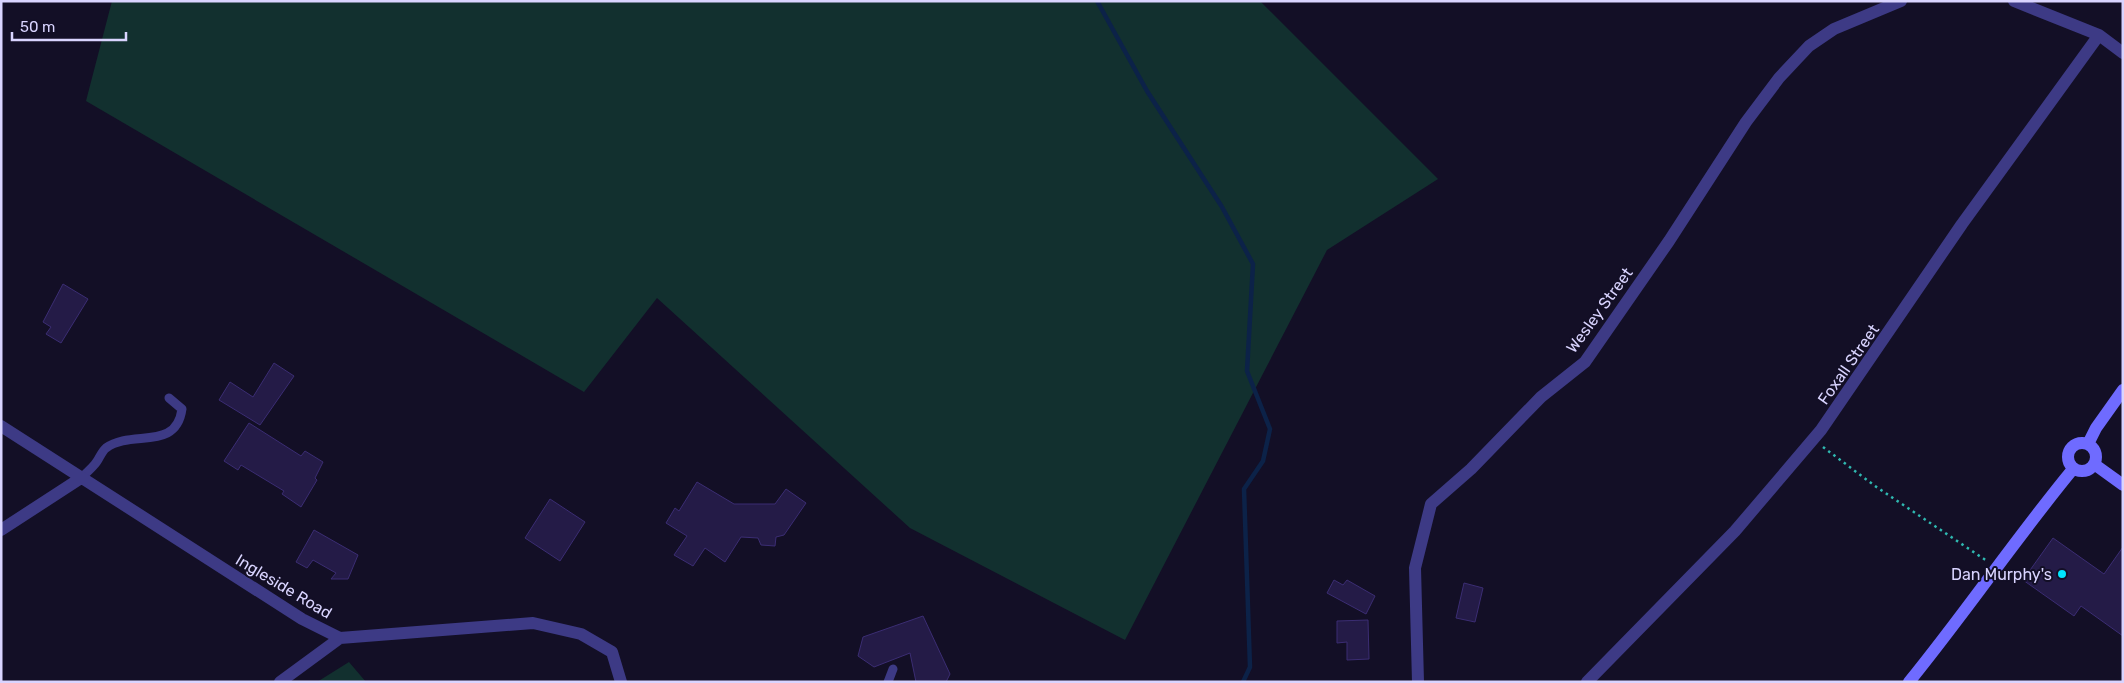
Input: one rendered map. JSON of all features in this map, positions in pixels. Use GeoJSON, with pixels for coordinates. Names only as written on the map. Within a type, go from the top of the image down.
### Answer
{"type":"FeatureCollection","features":[{"type":"Feature","properties":{"kind":"main road"},"geometry":{"type":"LineString","coordinates":[[2088,444],[2096,428],[2123,390]]}},
{"type":"Feature","properties":{"kind":"main road"},"geometry":{"type":"LineString","coordinates":[[2078,443],[2088,444],[2096,454],[2094,464],[2083,471],[2074,469],[2068,461],[2068,452],[2078,443]]}},
{"type":"Feature","properties":{"kind":"main road"},"geometry":{"type":"LineString","coordinates":[[2094,464],[2123,486]]}},
{"type":"Feature","properties":{"kind":"main road"},"geometry":{"type":"LineString","coordinates":[[1909,682],[1996,567],[2074,469]]}},
{"type":"Feature","properties":{"kind":"street","name":"Wesley Street"},"geometry":{"type":"LineString","coordinates":[[1418,682],[1415,568],[1430,504],[1471,468],[1542,397],[1585,362],[1669,241],[1746,122],[1779,78],[1809,46],[1834,29],[1900,1]]}},
{"type":"Feature","properties":{"kind":"street"},"geometry":{"type":"LineString","coordinates":[[2014,1],[2098,34],[2123,53]]}},
{"type":"Feature","properties":{"kind":"street","name":"Foxall Street"},"geometry":{"type":"LineString","coordinates":[[1587,682],[1735,531],[1813,440],[1962,224],[2098,34]]}},
{"type":"Feature","properties":{"kind":"street","name":"Ingleside Road"},"geometry":{"type":"LineString","coordinates":[[1,426],[302,619],[340,638],[533,623],[581,634],[612,652],[621,682]]}},
{"type":"Feature","properties":{"kind":"street"},"geometry":{"type":"LineString","coordinates":[[1,530],[80,478]]}},
{"type":"Feature","properties":{"kind":"street"},"geometry":{"type":"LineString","coordinates":[[280,682],[340,638]]}},
{"type":"Feature","properties":{"kind":"lane"},"geometry":{"type":"LineString","coordinates":[[80,478],[95,464],[104,449],[120,441],[158,437],[169,432],[180,422],[182,409],[168,398]]}},
{"type":"Feature","properties":{"kind":"lane"},"geometry":{"type":"LineString","coordinates":[[888,682],[893,669]]}},
{"type":"Feature","properties":{"kind":"path"},"geometry":{"type":"LineString","coordinates":[[1813,440],[1875,486],[1996,567]]}},
{"type":"Feature","properties":{"kind":"green space"},"geometry":{"type":"Polygon","coordinates":[[[112,1],[1260,1],[1438,179],[1327,250],[1125,640],[910,528],[657,298],[584,392],[86,101],[112,1]]]}},
{"type":"Feature","properties":{"kind":"green space"},"geometry":{"type":"Polygon","coordinates":[[[349,662],[366,682],[317,682],[349,662]]]}},
{"type":"Feature","properties":{"kind":"building"},"geometry":{"type":"Polygon","coordinates":[[[63,284],[88,299],[61,343],[46,334],[51,327],[43,322],[63,284]]]}},
{"type":"Feature","properties":{"kind":"building"},"geometry":{"type":"Polygon","coordinates":[[[274,363],[294,376],[260,425],[219,400],[230,382],[253,397],[274,363]]]}},
{"type":"Feature","properties":{"kind":"building"},"geometry":{"type":"Polygon","coordinates":[[[249,423],[301,456],[305,451],[323,462],[315,478],[317,480],[301,507],[282,494],[284,491],[241,465],[238,470],[224,461],[249,423]]]}},
{"type":"Feature","properties":{"kind":"building"},"geometry":{"type":"Polygon","coordinates":[[[697,482],[734,504],[775,504],[786,489],[806,503],[784,535],[776,537],[775,546],[761,545],[758,538],[741,537],[725,562],[705,548],[693,566],[674,555],[687,536],[666,523],[675,508],[679,511],[697,482]]]}},
{"type":"Feature","properties":{"kind":"building"},"geometry":{"type":"Polygon","coordinates":[[[550,499],[585,522],[560,561],[525,538],[550,499]]]}},
{"type":"Feature","properties":{"kind":"building"},"geometry":{"type":"Polygon","coordinates":[[[314,530],[358,555],[348,579],[331,579],[336,573],[313,560],[307,568],[296,562],[314,530]]]}},
{"type":"Feature","properties":{"kind":"building","name":"Dan Murphy's"},"geometry":{"type":"Polygon","coordinates":[[[2053,538],[2104,574],[2123,547],[2123,636],[2081,606],[2074,616],[2023,580],[2053,538]]]}},
{"type":"Feature","properties":{"kind":"building"},"geometry":{"type":"Polygon","coordinates":[[[1334,580],[1343,585],[1347,580],[1375,596],[1366,614],[1327,593],[1334,580]]]}},
{"type":"Feature","properties":{"kind":"building"},"geometry":{"type":"Polygon","coordinates":[[[1464,583],[1483,588],[1475,622],[1456,618],[1464,583]]]}},
{"type":"Feature","properties":{"kind":"building"},"geometry":{"type":"Polygon","coordinates":[[[923,616],[950,674],[946,682],[916,682],[910,653],[874,667],[858,656],[863,637],[923,616]]]}},
{"type":"Feature","properties":{"kind":"building"},"geometry":{"type":"Polygon","coordinates":[[[1368,620],[1369,659],[1347,660],[1347,642],[1337,643],[1337,621],[1368,620]]]}},
{"type":"Feature","properties":{"kind":"waterway"},"geometry":{"type":"LineString","coordinates":[[1097,1],[1147,91],[1222,207],[1253,264],[1247,371],[1270,429],[1263,461],[1244,489],[1250,667],[1243,682]]}},
{"type":"Feature","properties":{"kind":"place","name":"Dan Murphy's"},"geometry":{"type":"Point","coordinates":[2062,574]}}]}
